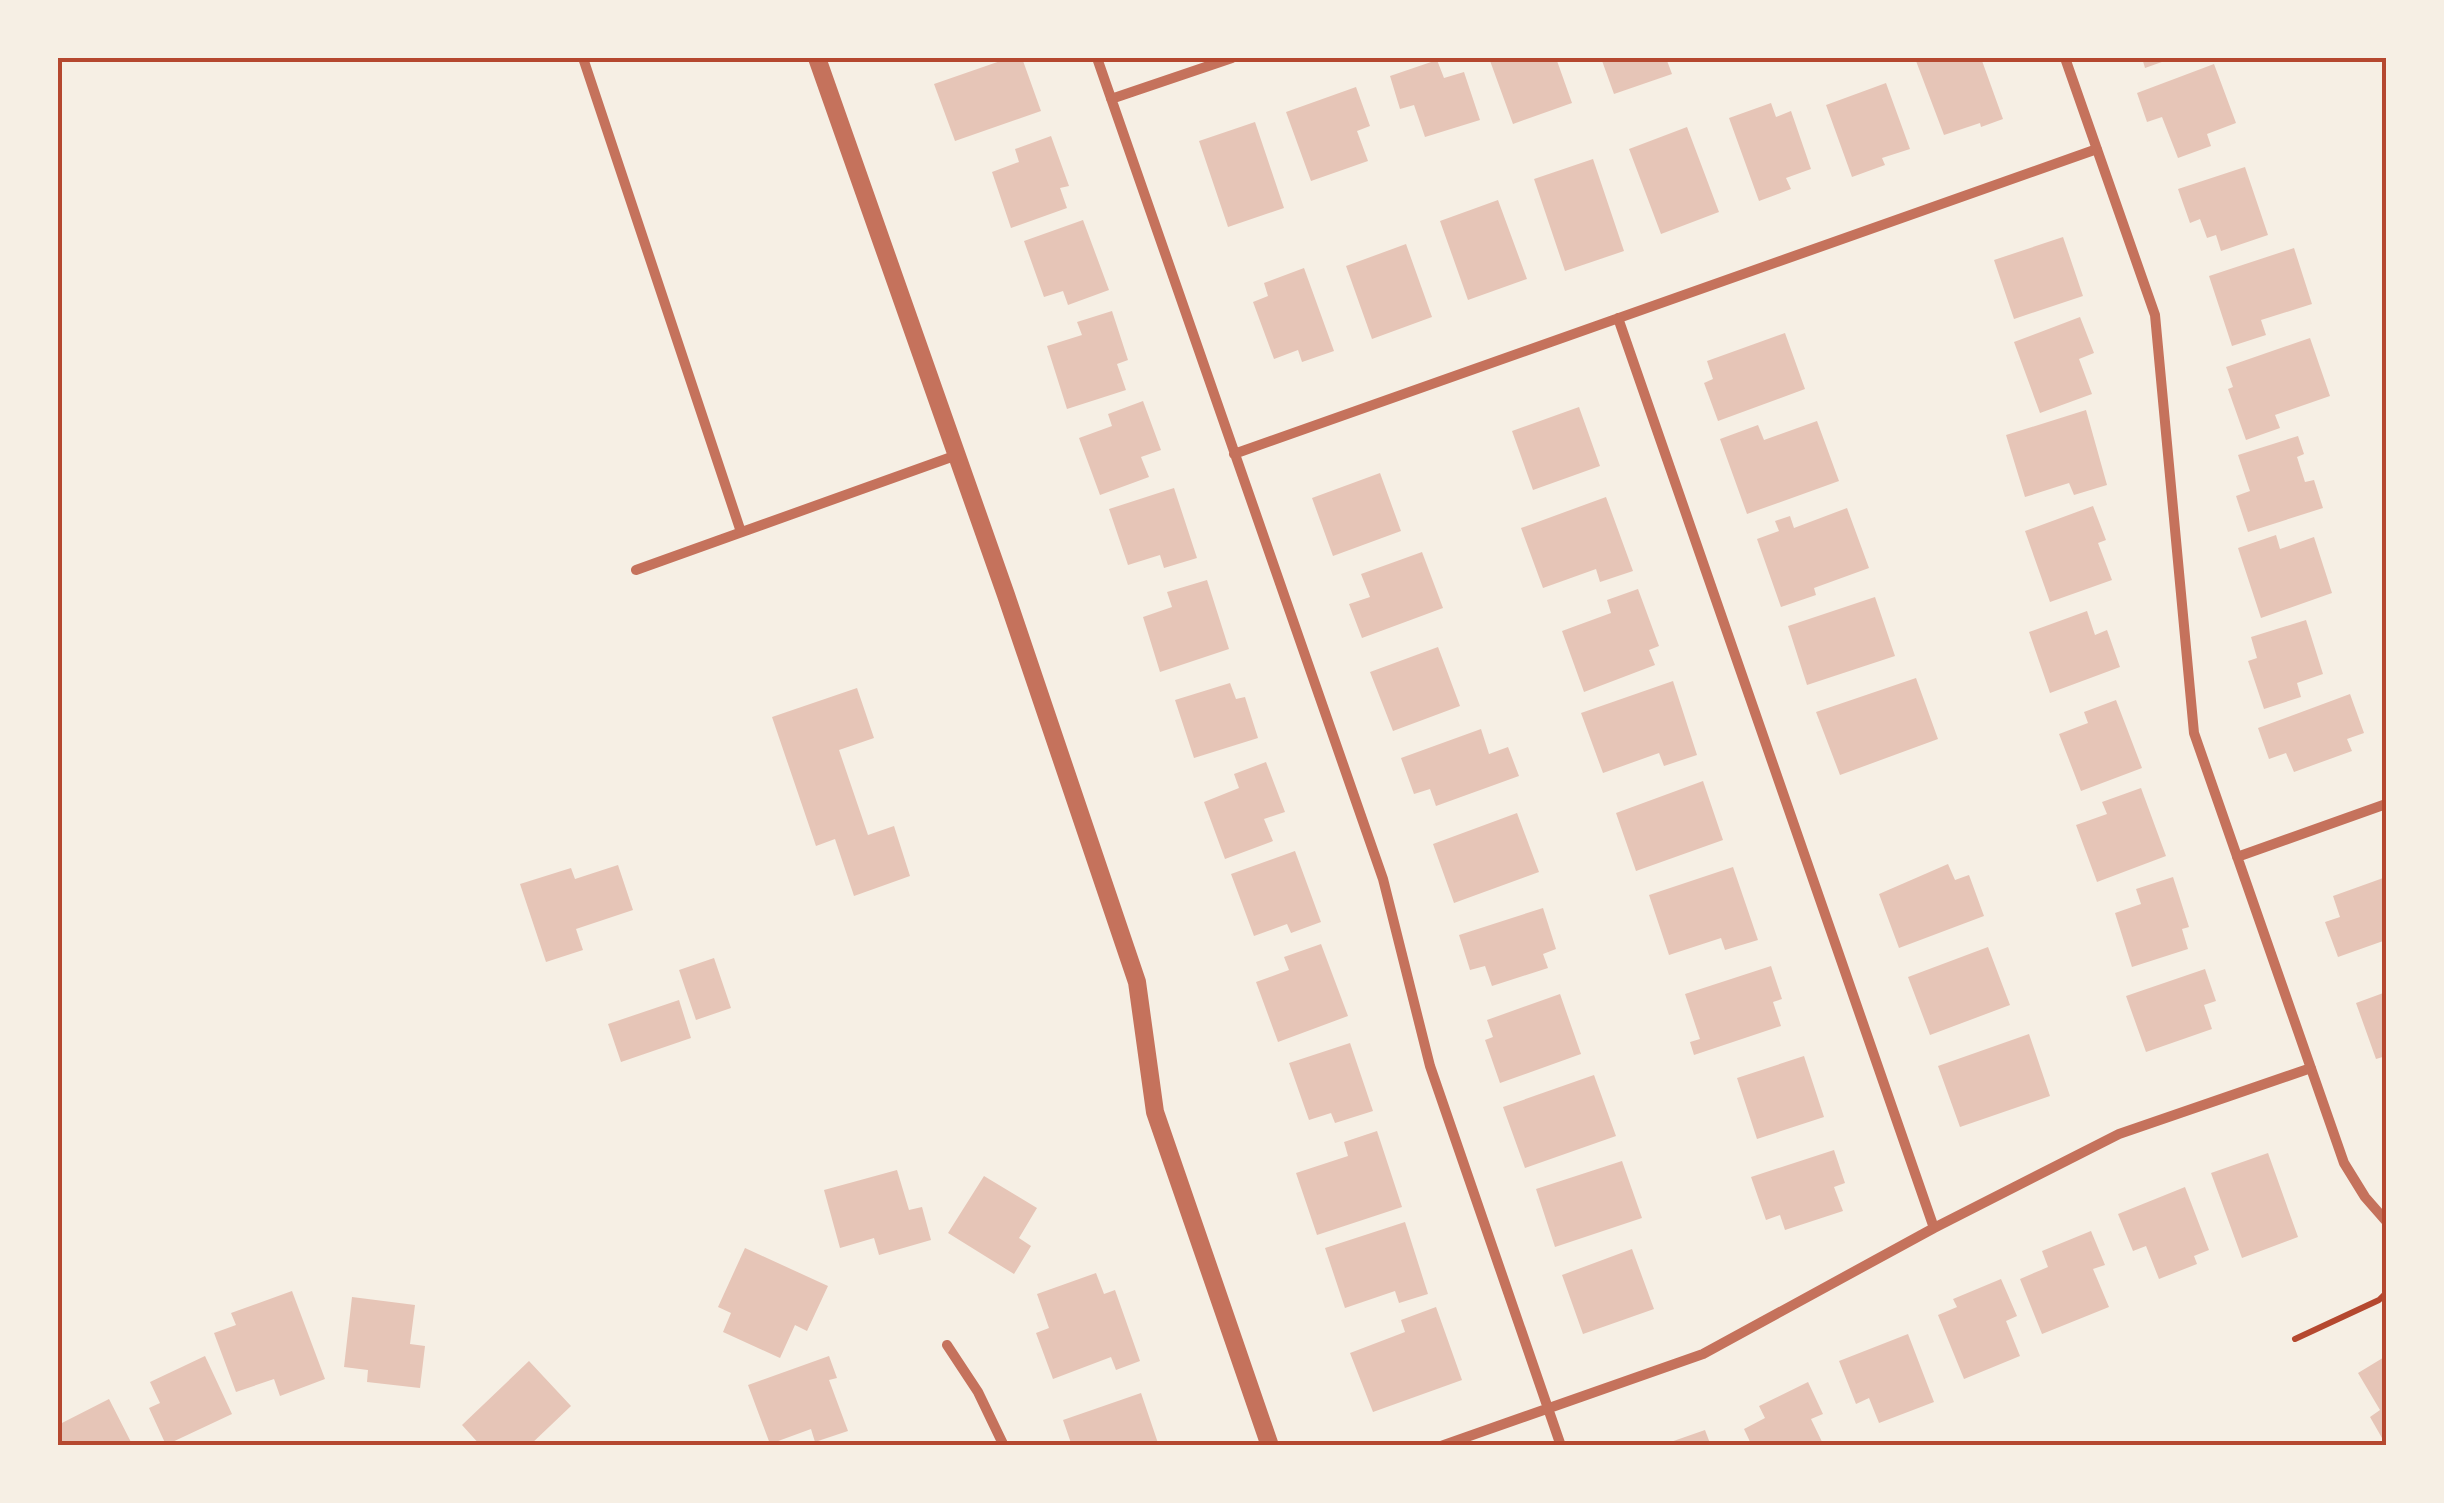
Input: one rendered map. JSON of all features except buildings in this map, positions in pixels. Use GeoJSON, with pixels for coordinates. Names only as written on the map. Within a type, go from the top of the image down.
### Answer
{"type":"FeatureCollection","features":[{"type":"Feature","properties":{"kind":"street"},"geometry":{"type":"LineString","coordinates":[[583,58],[741,532]]}},
{"type":"Feature","properties":{"kind":"street"},"geometry":{"type":"LineString","coordinates":[[817,58],[1136,982],[1155,1112],[1270,1446]]}},
{"type":"Feature","properties":{"kind":"street"},"geometry":{"type":"LineString","coordinates":[[1097,58],[1383,879],[1430,1066],[1561,1446]]}},
{"type":"Feature","properties":{"kind":"street"},"geometry":{"type":"LineString","coordinates":[[1112,100],[1232,58]]}},
{"type":"Feature","properties":{"kind":"street"},"geometry":{"type":"LineString","coordinates":[[2065,58],[2156,315],[2194,733],[2344,1163],[2386,1222]]}},
{"type":"Feature","properties":{"kind":"street"},"geometry":{"type":"LineString","coordinates":[[1234,454],[2097,149]]}},
{"type":"Feature","properties":{"kind":"street"},"geometry":{"type":"LineString","coordinates":[[1618,318],[1934,1228]]}},
{"type":"Feature","properties":{"kind":"street"},"geometry":{"type":"LineString","coordinates":[[636,570],[956,454]]}},
{"type":"Feature","properties":{"kind":"street"},"geometry":{"type":"LineString","coordinates":[[2237,857],[2386,804]]}},
{"type":"Feature","properties":{"kind":"street"},"geometry":{"type":"LineString","coordinates":[[1441,1446],[1703,1354],[1934,1228],[2119,1134],[2311,1068]]}},
{"type":"Feature","properties":{"kind":"street"},"geometry":{"type":"LineString","coordinates":[[947,1345],[978,1392],[1004,1446]]}},
{"type":"Feature","properties":{"kind":"path"},"geometry":{"type":"LineString","coordinates":[[2294,1339],[2380,1300],[2386,1293]]}}]}
